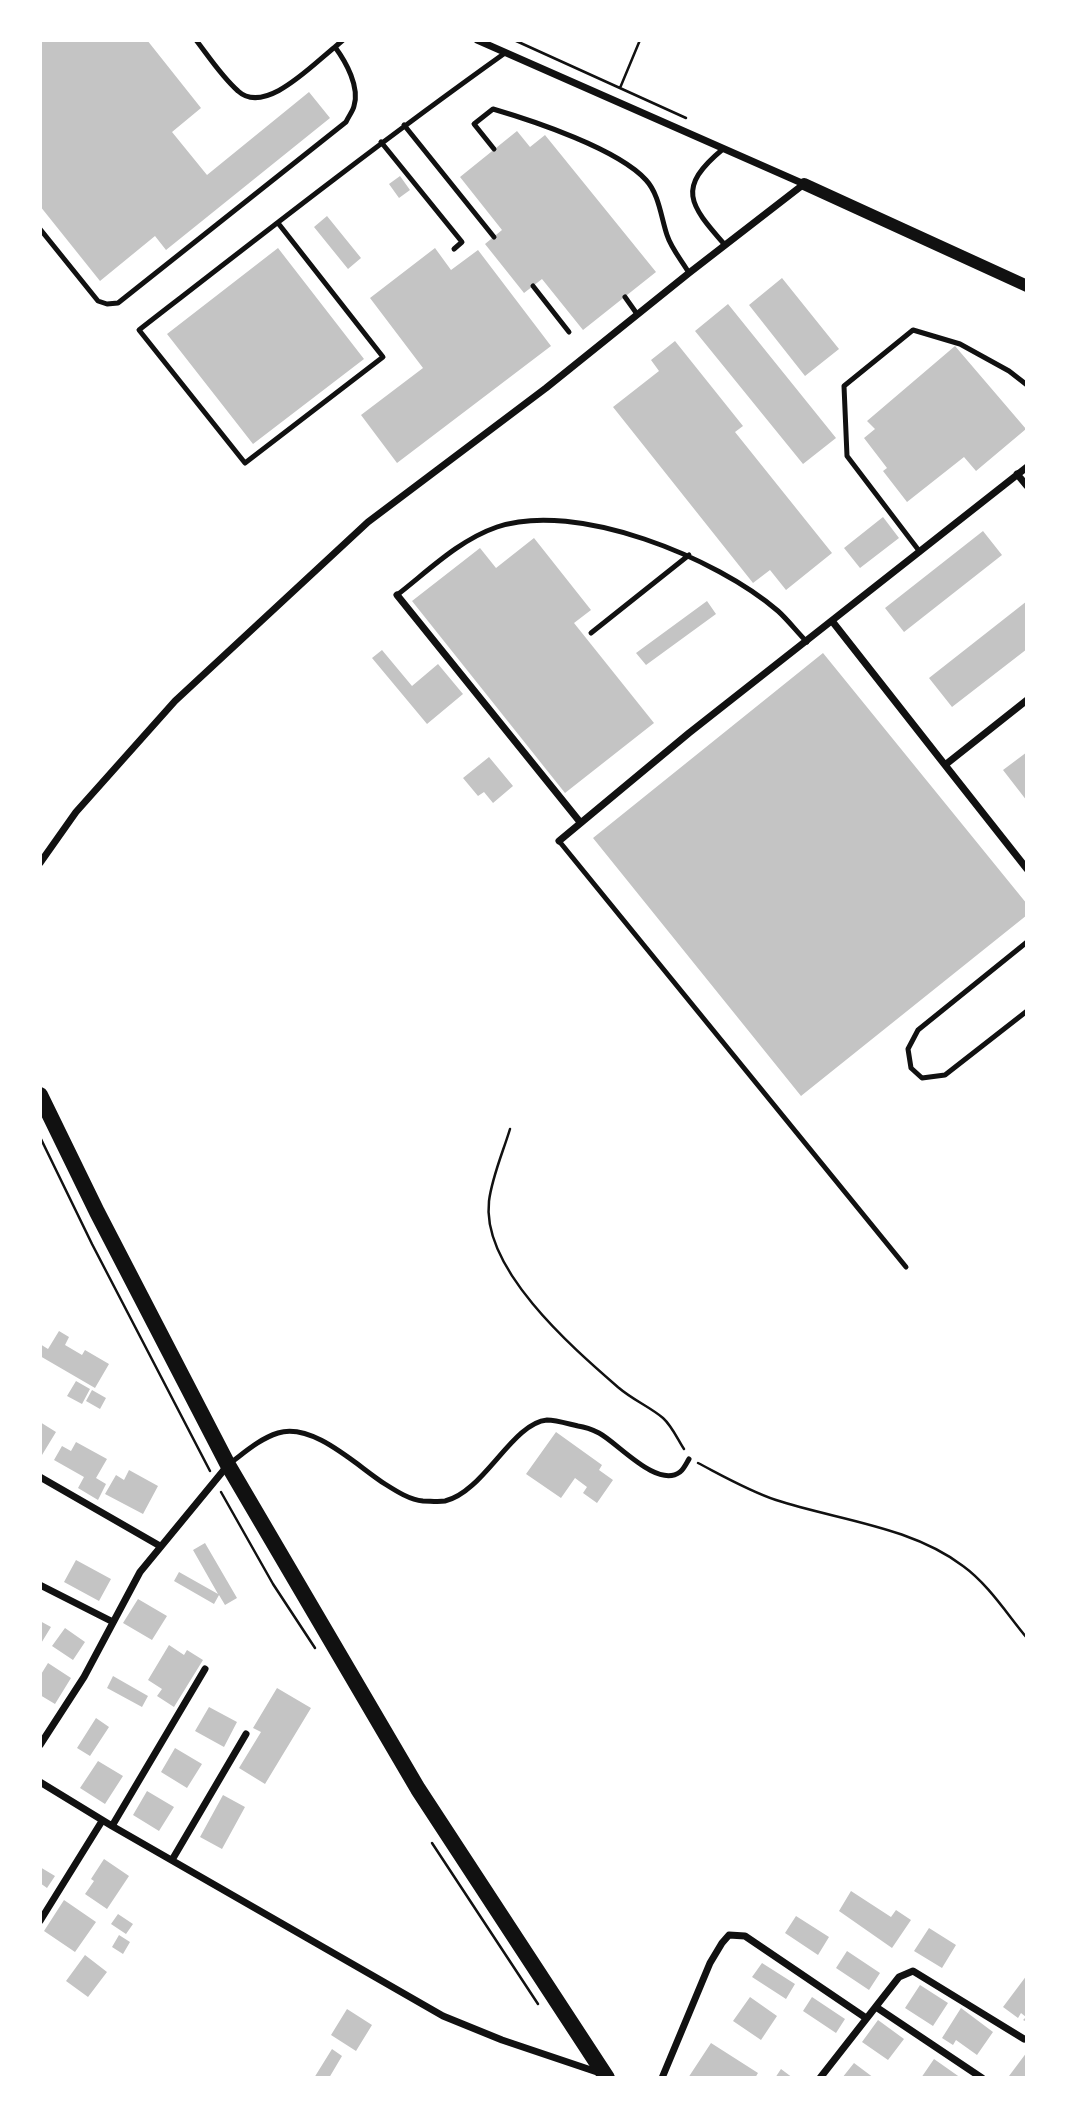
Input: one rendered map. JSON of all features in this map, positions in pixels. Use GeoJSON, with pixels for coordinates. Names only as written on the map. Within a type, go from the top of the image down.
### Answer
{"type":"FeatureCollection","features":[{"type":"Feature","properties":{"kind":"main road"},"geometry":{"type":"LineString","coordinates":[[40,1095],[103,1224],[228,1465],[418,1789],[609,2077]]}},
{"type":"Feature","properties":{"kind":"street"},"geometry":{"type":"LineString","coordinates":[[477,40],[1027,286]]}},
{"type":"Feature","properties":{"kind":"street"},"geometry":{"type":"LineString","coordinates":[[40,863],[76,811],[175,701],[369,523],[546,388],[804,184]]}},
{"type":"Feature","properties":{"kind":"street"},"geometry":{"type":"LineString","coordinates":[[559,841],[689,733],[1027,467]]}},
{"type":"Feature","properties":{"kind":"street"},"geometry":{"type":"LineString","coordinates":[[1017,474],[1027,486]]}},
{"type":"Feature","properties":{"kind":"street"},"geometry":{"type":"LineString","coordinates":[[397,596],[580,822]]}},
{"type":"Feature","properties":{"kind":"street"},"geometry":{"type":"LineString","coordinates":[[832,621],[1027,869]]}},
{"type":"Feature","properties":{"kind":"street"},"geometry":{"type":"LineString","coordinates":[[945,765],[1027,700]]}},
{"type":"Feature","properties":{"kind":"street"},"geometry":{"type":"LineString","coordinates":[[40,1745],[84,1677],[140,1572],[228,1465]]}},
{"type":"Feature","properties":{"kind":"street"},"geometry":{"type":"LineString","coordinates":[[40,1477],[160,1546]]}},
{"type":"Feature","properties":{"kind":"street"},"geometry":{"type":"LineString","coordinates":[[40,1585],[113,1622]]}},
{"type":"Feature","properties":{"kind":"street"},"geometry":{"type":"LineString","coordinates":[[112,1826],[205,1669]]}},
{"type":"Feature","properties":{"kind":"street"},"geometry":{"type":"LineString","coordinates":[[172,1860],[246,1734]]}},
{"type":"Feature","properties":{"kind":"street"},"geometry":{"type":"LineString","coordinates":[[40,1782],[102,1821],[443,2016],[502,2040],[609,2077]]}},
{"type":"Feature","properties":{"kind":"street"},"geometry":{"type":"LineString","coordinates":[[40,1921],[102,1821]]}},
{"type":"Feature","properties":{"kind":"street"},"geometry":{"type":"LineString","coordinates":[[662,2078],[710,1963],[729,1936],[746,1936],[866,2018]]}},
{"type":"Feature","properties":{"kind":"street"},"geometry":{"type":"LineString","coordinates":[[820,2078],[899,1977],[913,1971],[1024,2039]]}},
{"type":"Feature","properties":{"kind":"street"},"geometry":{"type":"LineString","coordinates":[[876,2007],[982,2078]]}},
{"type":"Feature","properties":{"kind":"lane"},"geometry":{"type":"LineString","coordinates":[[196,40],[239,93],[258,99],[275,95],[343,40]]}},
{"type":"Feature","properties":{"kind":"lane"},"geometry":{"type":"LineString","coordinates":[[40,229],[98,301],[118,303],[346,122],[355,106],[354,87],[346,63],[335,47]]}},
{"type":"Feature","properties":{"kind":"lane"},"geometry":{"type":"LineString","coordinates":[[278,223],[383,357],[245,463],[139,330],[381,142],[505,52]]}},
{"type":"Feature","properties":{"kind":"lane"},"geometry":{"type":"LineString","coordinates":[[494,149],[474,124],[493,109],[532,121],[615,157],[647,180],[660,207],[667,238],[689,273]]}},
{"type":"Feature","properties":{"kind":"lane"},"geometry":{"type":"LineString","coordinates":[[404,125],[494,237]]}},
{"type":"Feature","properties":{"kind":"lane"},"geometry":{"type":"LineString","coordinates":[[381,142],[463,242],[454,249]]}},
{"type":"Feature","properties":{"kind":"lane"},"geometry":{"type":"LineString","coordinates":[[723,149],[696,177],[692,193],[694,208],[725,244]]}},
{"type":"Feature","properties":{"kind":"lane"},"geometry":{"type":"LineString","coordinates":[[533,286],[569,332]]}},
{"type":"Feature","properties":{"kind":"lane"},"geometry":{"type":"LineString","coordinates":[[625,297],[637,314]]}},
{"type":"Feature","properties":{"kind":"lane"},"geometry":{"type":"LineString","coordinates":[[920,552],[847,456],[844,386],[913,330],[960,344],[1009,371],[1027,385]]}},
{"type":"Feature","properties":{"kind":"lane"},"geometry":{"type":"LineString","coordinates":[[397,596],[459,546],[496,527],[528,519],[567,520],[627,535],[689,555],[751,590],[779,612],[807,642]]}},
{"type":"Feature","properties":{"kind":"lane"},"geometry":{"type":"LineString","coordinates":[[591,633],[689,555]]}},
{"type":"Feature","properties":{"kind":"lane"},"geometry":{"type":"LineString","coordinates":[[559,841],[906,1267]]}},
{"type":"Feature","properties":{"kind":"lane"},"geometry":{"type":"LineString","coordinates":[[1027,943],[918,1030],[908,1049],[911,1068],[922,1078],[945,1075],[1027,1011]]}},
{"type":"Feature","properties":{"kind":"lane"},"geometry":{"type":"LineString","coordinates":[[228,1465],[262,1440],[281,1432],[307,1433],[404,1495],[419,1500],[444,1501],[467,1490],[531,1425],[548,1420],[581,1426],[598,1433],[645,1468],[658,1474],[670,1476],[681,1471],[690,1459]]}},
{"type":"Feature","properties":{"kind":"path"},"geometry":{"type":"LineString","coordinates":[[615,101],[640,40]]}},
{"type":"Feature","properties":{"kind":"path"},"geometry":{"type":"LineString","coordinates":[[510,1129],[489,1201],[491,1228],[499,1254],[527,1297],[577,1352],[631,1398],[665,1419],[690,1459],[774,1499],[915,1540],[937,1551],[963,1566],[979,1581],[1027,1638]]}},
{"type":"Feature","properties":{"kind":"path"},"geometry":{"type":"LineString","coordinates":[[40,1137],[216,1482]]}},
{"type":"Feature","properties":{"kind":"building"},"geometry":{"type":"Polygon","coordinates":[[[40,40],[147,40],[201,108],[172,132],[207,175],[309,92],[330,118],[166,250],[155,236],[100,281],[40,206],[40,40]]]}},
{"type":"Feature","properties":{"kind":"building"},"geometry":{"type":"Polygon","coordinates":[[[517,131],[530,147],[545,135],[656,272],[583,330],[542,279],[524,293],[485,244],[502,230],[460,177],[517,131]]]}},
{"type":"Feature","properties":{"kind":"building"},"geometry":{"type":"Polygon","coordinates":[[[400,176],[410,190],[399,198],[389,184],[400,176]]]}},
{"type":"Feature","properties":{"kind":"building"},"geometry":{"type":"Polygon","coordinates":[[[327,216],[361,258],[348,269],[314,227],[327,216]]]}},
{"type":"Feature","properties":{"kind":"building"},"geometry":{"type":"Polygon","coordinates":[[[278,248],[364,359],[253,444],[167,334],[278,248]]]}},
{"type":"Feature","properties":{"kind":"building"},"geometry":{"type":"Polygon","coordinates":[[[435,248],[451,270],[478,250],[551,346],[397,463],[361,415],[423,368],[370,298],[435,248]]]}},
{"type":"Feature","properties":{"kind":"building"},"geometry":{"type":"Polygon","coordinates":[[[782,278],[839,349],[805,376],[749,305],[782,278]]]}},
{"type":"Feature","properties":{"kind":"building"},"geometry":{"type":"Polygon","coordinates":[[[728,304],[836,438],[803,464],[695,331],[728,304]]]}},
{"type":"Feature","properties":{"kind":"building"},"geometry":{"type":"Polygon","coordinates":[[[675,341],[743,426],[735,432],[832,553],[786,590],[770,570],[753,583],[613,407],[659,371],[651,360],[675,341]]]}},
{"type":"Feature","properties":{"kind":"building"},"geometry":{"type":"Polygon","coordinates":[[[955,346],[1026,429],[976,471],[964,457],[907,502],[883,471],[887,468],[864,438],[875,429],[867,421],[955,346]]]}},
{"type":"Feature","properties":{"kind":"building"},"geometry":{"type":"Polygon","coordinates":[[[883,517],[899,538],[860,568],[844,548],[883,517]]]}},
{"type":"Feature","properties":{"kind":"building"},"geometry":{"type":"Polygon","coordinates":[[[983,531],[1002,555],[904,632],[885,608],[983,531]]]}},
{"type":"Feature","properties":{"kind":"building"},"geometry":{"type":"Polygon","coordinates":[[[534,538],[591,610],[574,623],[654,723],[565,793],[412,601],[480,548],[496,568],[534,538]]]}},
{"type":"Feature","properties":{"kind":"building"},"geometry":{"type":"Polygon","coordinates":[[[707,601],[716,614],[646,665],[636,653],[707,601]]]}},
{"type":"Feature","properties":{"kind":"building"},"geometry":{"type":"Polygon","coordinates":[[[1027,601],[1027,649],[952,707],[929,678],[1027,601]]]}},
{"type":"Feature","properties":{"kind":"building"},"geometry":{"type":"Polygon","coordinates":[[[382,650],[412,686],[438,664],[463,694],[427,724],[372,658],[382,650]]]}},
{"type":"Feature","properties":{"kind":"building"},"geometry":{"type":"Polygon","coordinates":[[[823,653],[1027,904],[1027,915],[801,1096],[593,838],[823,653]]]}},
{"type":"Feature","properties":{"kind":"building"},"geometry":{"type":"Polygon","coordinates":[[[1027,752],[1027,801],[1003,770],[1027,752]]]}},
{"type":"Feature","properties":{"kind":"building"},"geometry":{"type":"Polygon","coordinates":[[[489,757],[513,786],[493,803],[484,792],[478,796],[463,778],[489,757]]]}},
{"type":"Feature","properties":{"kind":"building"},"geometry":{"type":"Polygon","coordinates":[[[59,1331],[69,1337],[65,1345],[82,1355],[85,1350],[109,1364],[95,1388],[40,1356],[40,1344],[48,1349],[59,1331]]]}},
{"type":"Feature","properties":{"kind":"building"},"geometry":{"type":"Polygon","coordinates":[[[76,1381],[90,1389],[82,1404],[67,1396],[76,1381]]]}},
{"type":"Feature","properties":{"kind":"building"},"geometry":{"type":"Polygon","coordinates":[[[92,1390],[106,1398],[100,1409],[86,1401],[92,1390]]]}},
{"type":"Feature","properties":{"kind":"building"},"geometry":{"type":"Polygon","coordinates":[[[40,1422],[56,1432],[42,1455],[40,1454],[40,1422]]]}},
{"type":"Feature","properties":{"kind":"building"},"geometry":{"type":"Polygon","coordinates":[[[556,1432],[602,1465],[599,1470],[613,1480],[597,1503],[583,1493],[587,1487],[575,1478],[561,1498],[526,1474],[556,1432]]]}},
{"type":"Feature","properties":{"kind":"building"},"geometry":{"type":"Polygon","coordinates":[[[76,1442],[107,1459],[96,1478],[106,1484],[98,1500],[78,1488],[84,1477],[54,1460],[62,1446],[71,1451],[76,1442]]]}},
{"type":"Feature","properties":{"kind":"building"},"geometry":{"type":"Polygon","coordinates":[[[129,1470],[158,1486],[143,1514],[105,1494],[116,1475],[124,1480],[129,1470]]]}},
{"type":"Feature","properties":{"kind":"building"},"geometry":{"type":"Polygon","coordinates":[[[205,1543],[237,1598],[225,1605],[219,1595],[214,1604],[174,1581],[179,1572],[218,1594],[193,1550],[205,1543]]]}},
{"type":"Feature","properties":{"kind":"building"},"geometry":{"type":"Polygon","coordinates":[[[76,1560],[111,1579],[99,1601],[64,1582],[76,1560]]]}},
{"type":"Feature","properties":{"kind":"building"},"geometry":{"type":"Polygon","coordinates":[[[138,1599],[167,1616],[152,1640],[123,1623],[138,1599]]]}},
{"type":"Feature","properties":{"kind":"building"},"geometry":{"type":"Polygon","coordinates":[[[40,1621],[51,1627],[40,1645],[40,1621]]]}},
{"type":"Feature","properties":{"kind":"building"},"geometry":{"type":"Polygon","coordinates":[[[65,1628],[85,1642],[73,1660],[52,1646],[65,1628]]]}},
{"type":"Feature","properties":{"kind":"building"},"geometry":{"type":"Polygon","coordinates":[[[169,1645],[184,1655],[187,1650],[203,1660],[174,1707],[157,1696],[162,1689],[148,1680],[169,1645]]]}},
{"type":"Feature","properties":{"kind":"building"},"geometry":{"type":"Polygon","coordinates":[[[48,1663],[71,1678],[55,1704],[40,1695],[40,1676],[48,1663]]]}},
{"type":"Feature","properties":{"kind":"building"},"geometry":{"type":"Polygon","coordinates":[[[113,1676],[148,1696],[142,1707],[107,1688],[113,1676]]]}},
{"type":"Feature","properties":{"kind":"building"},"geometry":{"type":"Polygon","coordinates":[[[277,1688],[311,1708],[265,1784],[239,1768],[261,1732],[253,1728],[277,1688]]]}},
{"type":"Feature","properties":{"kind":"building"},"geometry":{"type":"Polygon","coordinates":[[[209,1707],[237,1722],[224,1747],[195,1731],[209,1707]]]}},
{"type":"Feature","properties":{"kind":"building"},"geometry":{"type":"Polygon","coordinates":[[[96,1718],[109,1727],[90,1756],[77,1748],[96,1718]]]}},
{"type":"Feature","properties":{"kind":"building"},"geometry":{"type":"Polygon","coordinates":[[[175,1748],[202,1764],[187,1788],[161,1772],[175,1748]]]}},
{"type":"Feature","properties":{"kind":"building"},"geometry":{"type":"Polygon","coordinates":[[[98,1761],[123,1776],[105,1804],[80,1788],[98,1761]]]}},
{"type":"Feature","properties":{"kind":"building"},"geometry":{"type":"Polygon","coordinates":[[[147,1791],[174,1807],[159,1831],[133,1815],[147,1791]]]}},
{"type":"Feature","properties":{"kind":"building"},"geometry":{"type":"Polygon","coordinates":[[[223,1795],[245,1807],[222,1849],[200,1837],[223,1795]]]}},
{"type":"Feature","properties":{"kind":"building"},"geometry":{"type":"Polygon","coordinates":[[[104,1859],[129,1876],[107,1909],[85,1894],[104,1859]]]}},
{"type":"Feature","properties":{"kind":"building"},"geometry":{"type":"Polygon","coordinates":[[[40,1867],[55,1876],[47,1888],[40,1883],[40,1867]]]}},
{"type":"Feature","properties":{"kind":"building"},"geometry":{"type":"Polygon","coordinates":[[[851,1891],[891,1917],[896,1910],[911,1920],[892,1948],[839,1911],[851,1891]]]}},
{"type":"Feature","properties":{"kind":"building"},"geometry":{"type":"Polygon","coordinates":[[[64,1900],[96,1922],[75,1952],[44,1931],[64,1900]]]}},
{"type":"Feature","properties":{"kind":"building"},"geometry":{"type":"Polygon","coordinates":[[[118,1914],[133,1924],[126,1934],[111,1924],[118,1914]]]}},
{"type":"Feature","properties":{"kind":"building"},"geometry":{"type":"Polygon","coordinates":[[[796,1916],[829,1937],[818,1955],[785,1933],[796,1916]]]}},
{"type":"Feature","properties":{"kind":"building"},"geometry":{"type":"Polygon","coordinates":[[[929,1928],[956,1945],[942,1968],[914,1951],[929,1928]]]}},
{"type":"Feature","properties":{"kind":"building"},"geometry":{"type":"Polygon","coordinates":[[[119,1935],[130,1942],[123,1954],[112,1947],[119,1935]]]}},
{"type":"Feature","properties":{"kind":"building"},"geometry":{"type":"Polygon","coordinates":[[[847,1951],[880,1973],[869,1990],[836,1968],[847,1951]]]}},
{"type":"Feature","properties":{"kind":"building"},"geometry":{"type":"Polygon","coordinates":[[[85,1955],[107,1972],[88,1997],[66,1981],[85,1955]]]}},
{"type":"Feature","properties":{"kind":"building"},"geometry":{"type":"Polygon","coordinates":[[[762,1963],[795,1984],[786,1999],[752,1977],[762,1963]]]}},
{"type":"Feature","properties":{"kind":"building"},"geometry":{"type":"Polygon","coordinates":[[[1027,1975],[1027,2022],[1023,2020],[1026,2017],[1021,2013],[1018,2018],[1003,2007],[1027,1975]]]}},
{"type":"Feature","properties":{"kind":"building"},"geometry":{"type":"Polygon","coordinates":[[[920,1985],[948,2003],[933,2026],[905,2008],[920,1985]]]}},
{"type":"Feature","properties":{"kind":"building"},"geometry":{"type":"Polygon","coordinates":[[[750,1997],[777,2016],[761,2040],[733,2021],[750,1997]]]}},
{"type":"Feature","properties":{"kind":"building"},"geometry":{"type":"Polygon","coordinates":[[[812,1997],[845,2019],[836,2033],[803,2011],[812,1997]]]}},
{"type":"Feature","properties":{"kind":"building"},"geometry":{"type":"Polygon","coordinates":[[[961,2008],[993,2032],[977,2055],[956,2040],[953,2045],[942,2038],[961,2008]]]}},
{"type":"Feature","properties":{"kind":"building"},"geometry":{"type":"Polygon","coordinates":[[[347,2009],[372,2025],[356,2051],[331,2035],[347,2009]]]}},
{"type":"Feature","properties":{"kind":"building"},"geometry":{"type":"Polygon","coordinates":[[[878,2020],[904,2039],[888,2060],[862,2042],[878,2020]]]}},
{"type":"Feature","properties":{"kind":"building"},"geometry":{"type":"Polygon","coordinates":[[[711,2043],[758,2073],[755,2078],[688,2078],[711,2043]]]}},
{"type":"Feature","properties":{"kind":"building"},"geometry":{"type":"Polygon","coordinates":[[[332,2049],[342,2056],[329,2078],[314,2078],[332,2049]]]}},
{"type":"Feature","properties":{"kind":"building"},"geometry":{"type":"Polygon","coordinates":[[[1027,2052],[1027,2078],[1012,2078],[1009,2076],[1027,2052]]]}},
{"type":"Feature","properties":{"kind":"building"},"geometry":{"type":"Polygon","coordinates":[[[934,2059],[961,2078],[921,2078],[934,2059]]]}},
{"type":"Feature","properties":{"kind":"building"},"geometry":{"type":"Polygon","coordinates":[[[854,2063],[874,2078],[842,2078],[854,2063]]]}},
{"type":"Feature","properties":{"kind":"building"},"geometry":{"type":"Polygon","coordinates":[[[781,2069],[793,2078],[775,2078],[781,2069]]]}}]}
